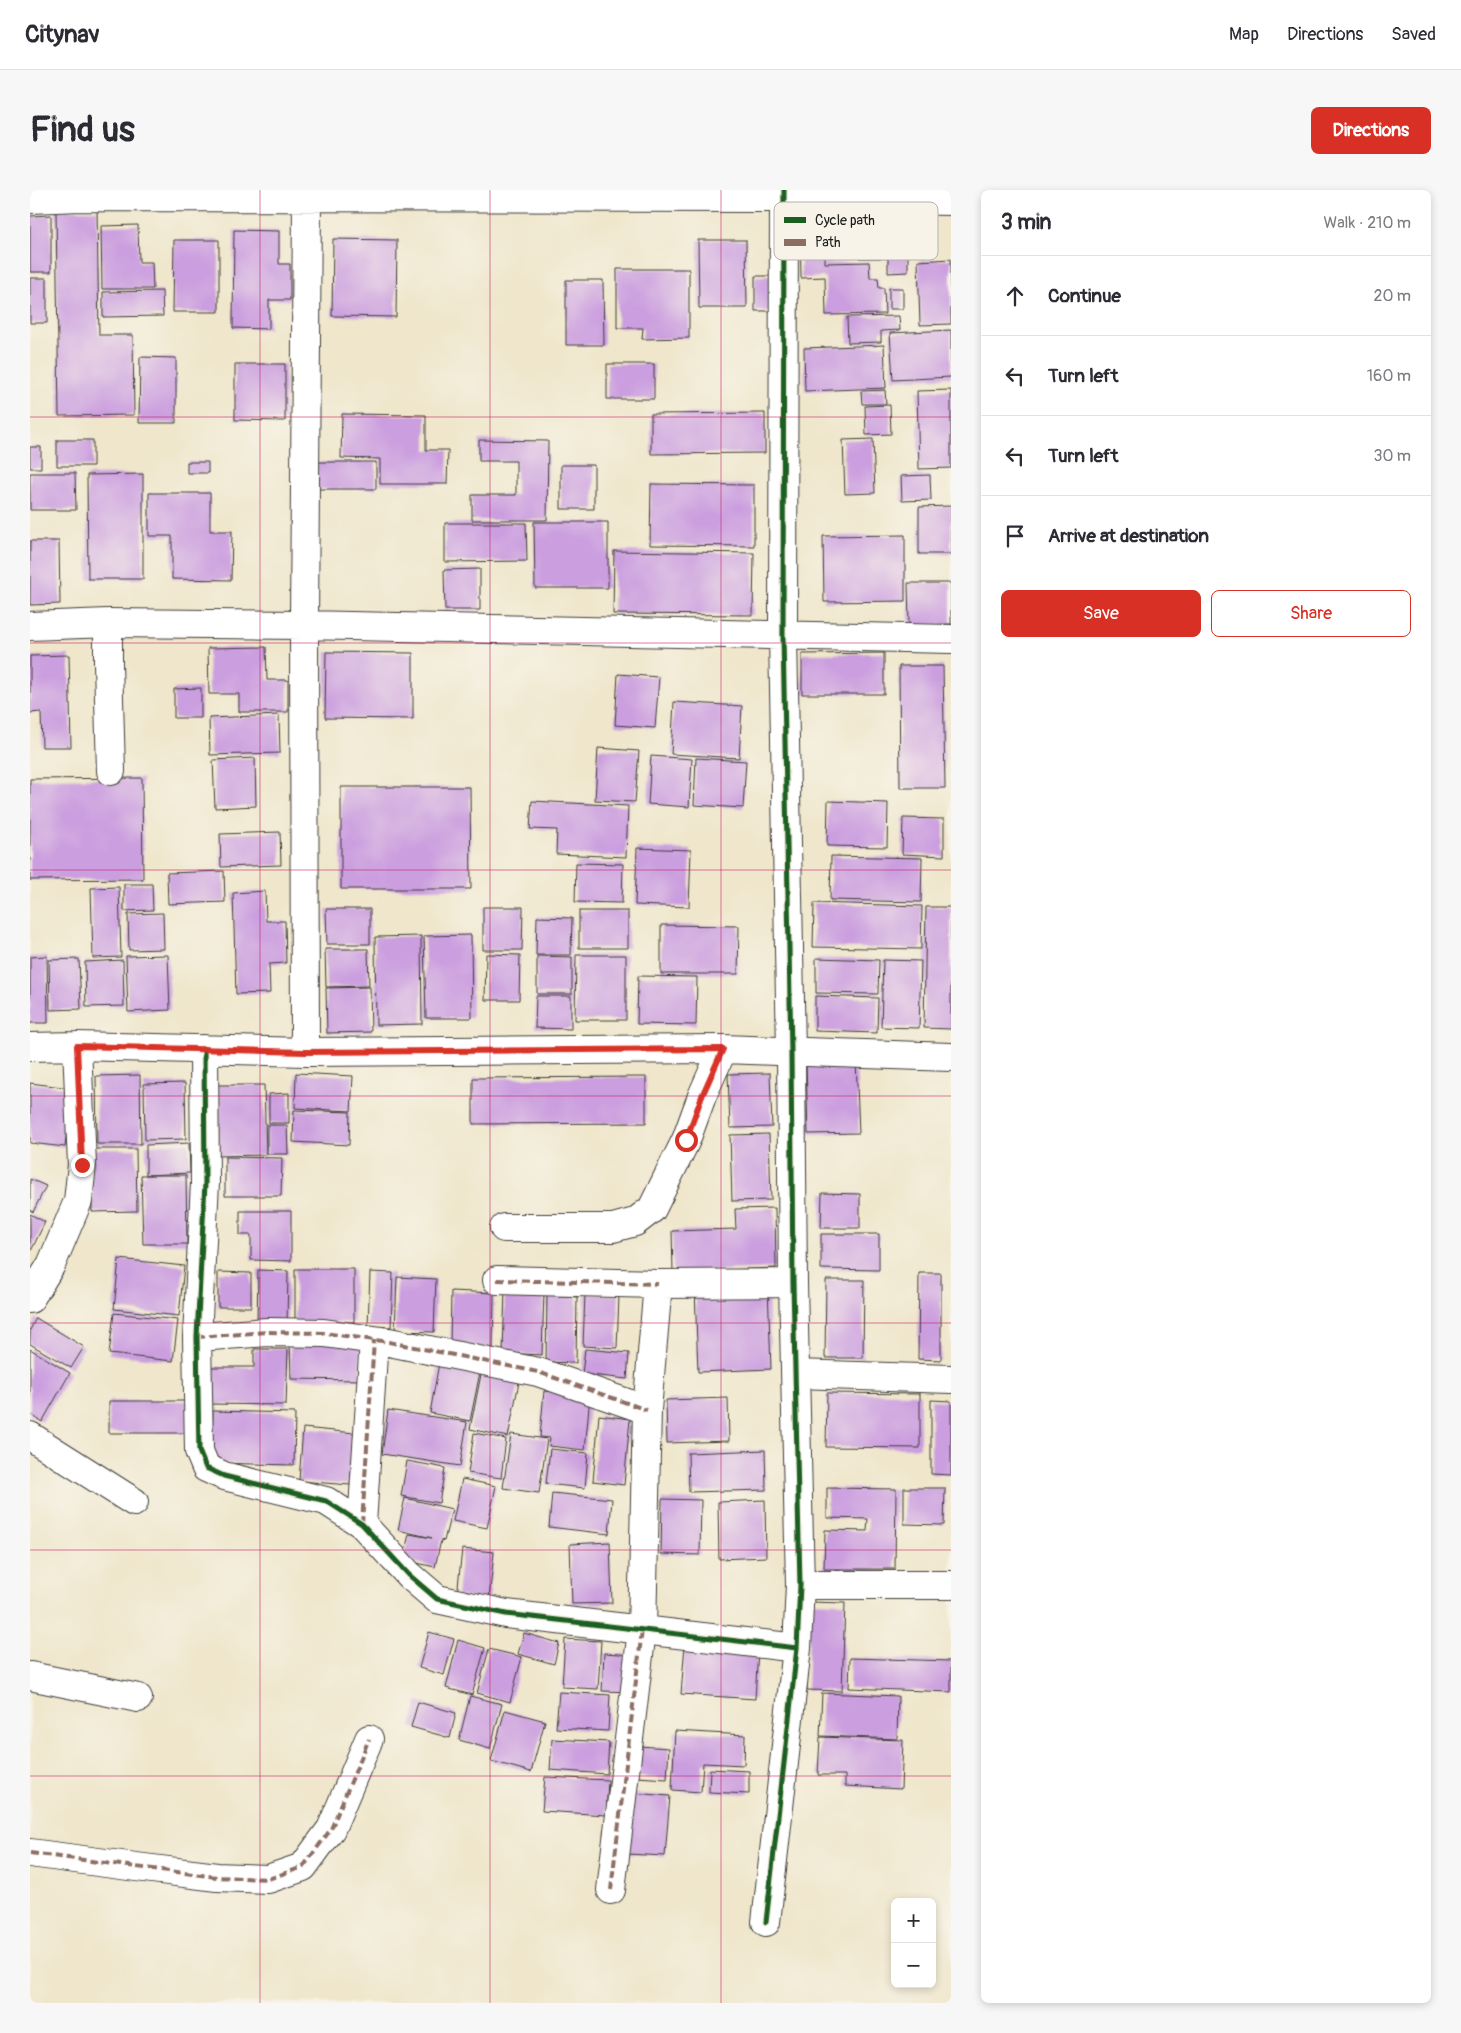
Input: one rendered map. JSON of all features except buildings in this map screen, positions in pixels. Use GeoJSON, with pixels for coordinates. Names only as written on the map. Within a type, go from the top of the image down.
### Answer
{"type":"FeatureCollection","features":[{"type":"Feature","properties":{"kind":"street"},"geometry":{"type":"LineString","coordinates":[[30,199],[81,197],[307,198],[784,194],[951,201]]}},
{"type":"Feature","properties":{"kind":"street"},"geometry":{"type":"LineString","coordinates":[[305,1052],[304,624],[307,198]]}},
{"type":"Feature","properties":{"kind":"street"},"geometry":{"type":"LineString","coordinates":[[766,1922],[797,1648],[800,1585],[793,1283],[791,1052],[783,636],[784,260]]}},
{"type":"Feature","properties":{"kind":"street"},"geometry":{"type":"LineString","coordinates":[[30,626],[108,622],[304,624],[951,639]]}},
{"type":"Feature","properties":{"kind":"street"},"geometry":{"type":"LineString","coordinates":[[108,622],[111,771]]}},
{"type":"Feature","properties":{"kind":"street"},"geometry":{"type":"LineString","coordinates":[[30,1047],[77,1046],[305,1052],[723,1049],[951,1057]]}},
{"type":"Feature","properties":{"kind":"street"},"geometry":{"type":"LineString","coordinates":[[30,1299],[51,1265],[78,1201],[82,1165],[77,1046]]}},
{"type":"Feature","properties":{"kind":"street"},"geometry":{"type":"LineString","coordinates":[[204,1049],[205,1183],[197,1337],[199,1451],[206,1468],[224,1476],[326,1501],[362,1524],[409,1575],[438,1599],[506,1614],[797,1648]]}},
{"type":"Feature","properties":{"kind":"street"},"geometry":{"type":"LineString","coordinates":[[504,1228],[614,1228],[635,1222],[652,1209],[686,1140],[702,1096],[723,1049]]}},
{"type":"Feature","properties":{"kind":"street"},"geometry":{"type":"LineString","coordinates":[[498,1280],[658,1284],[793,1283]]}},
{"type":"Feature","properties":{"kind":"street"},"geometry":{"type":"LineString","coordinates":[[611,1890],[642,1630],[647,1410],[658,1284]]}},
{"type":"Feature","properties":{"kind":"street"},"geometry":{"type":"LineString","coordinates":[[197,1337],[268,1332],[324,1333],[374,1340],[538,1372],[647,1410]]}},
{"type":"Feature","properties":{"kind":"street"},"geometry":{"type":"LineString","coordinates":[[362,1524],[374,1340]]}},
{"type":"Feature","properties":{"kind":"street"},"geometry":{"type":"LineString","coordinates":[[796,1374],[951,1379]]}},
{"type":"Feature","properties":{"kind":"street"},"geometry":{"type":"LineString","coordinates":[[30,1436],[134,1502]]}},
{"type":"Feature","properties":{"kind":"street"},"geometry":{"type":"LineString","coordinates":[[800,1585],[951,1585]]}},
{"type":"Feature","properties":{"kind":"street"},"geometry":{"type":"LineString","coordinates":[[30,1676],[138,1698]]}},
{"type":"Feature","properties":{"kind":"street"},"geometry":{"type":"LineString","coordinates":[[30,1853],[217,1876],[268,1879],[304,1867],[331,1829],[369,1739]]}},
{"type":"Feature","properties":{"kind":"marked path"},"geometry":{"type":"LineString","coordinates":[[497,1280],[658,1284]]}},
{"type":"Feature","properties":{"kind":"marked path"},"geometry":{"type":"LineString","coordinates":[[197,1337],[268,1332],[324,1333],[389,1342],[538,1372],[647,1410]]}},
{"type":"Feature","properties":{"kind":"marked path"},"geometry":{"type":"LineString","coordinates":[[362,1524],[374,1340]]}},
{"type":"Feature","properties":{"kind":"marked path"},"geometry":{"type":"LineString","coordinates":[[611,1890],[642,1630]]}},
{"type":"Feature","properties":{"kind":"marked path"},"geometry":{"type":"LineString","coordinates":[[30,1853],[217,1877],[268,1879],[303,1867],[331,1829],[369,1739]]}},
{"type":"Feature","properties":{"kind":"cycle path"},"geometry":{"type":"LineString","coordinates":[[784,190],[784,202]]}},
{"type":"Feature","properties":{"kind":"cycle path"},"geometry":{"type":"LineString","coordinates":[[766,1922],[797,1648],[800,1585],[793,1283],[791,1052],[783,636],[784,260]]}},
{"type":"Feature","properties":{"kind":"cycle path"},"geometry":{"type":"LineString","coordinates":[[204,1049],[205,1183],[197,1337],[199,1451],[206,1468],[224,1476],[326,1501],[362,1524],[409,1575],[437,1599],[506,1614],[797,1648]]}},
{"type":"Feature","properties":{"kind":"route"},"geometry":{"type":"LineString","coordinates":[[82,1165],[77,1046],[305,1052],[723,1049],[702,1096],[686,1140]]}}]}
